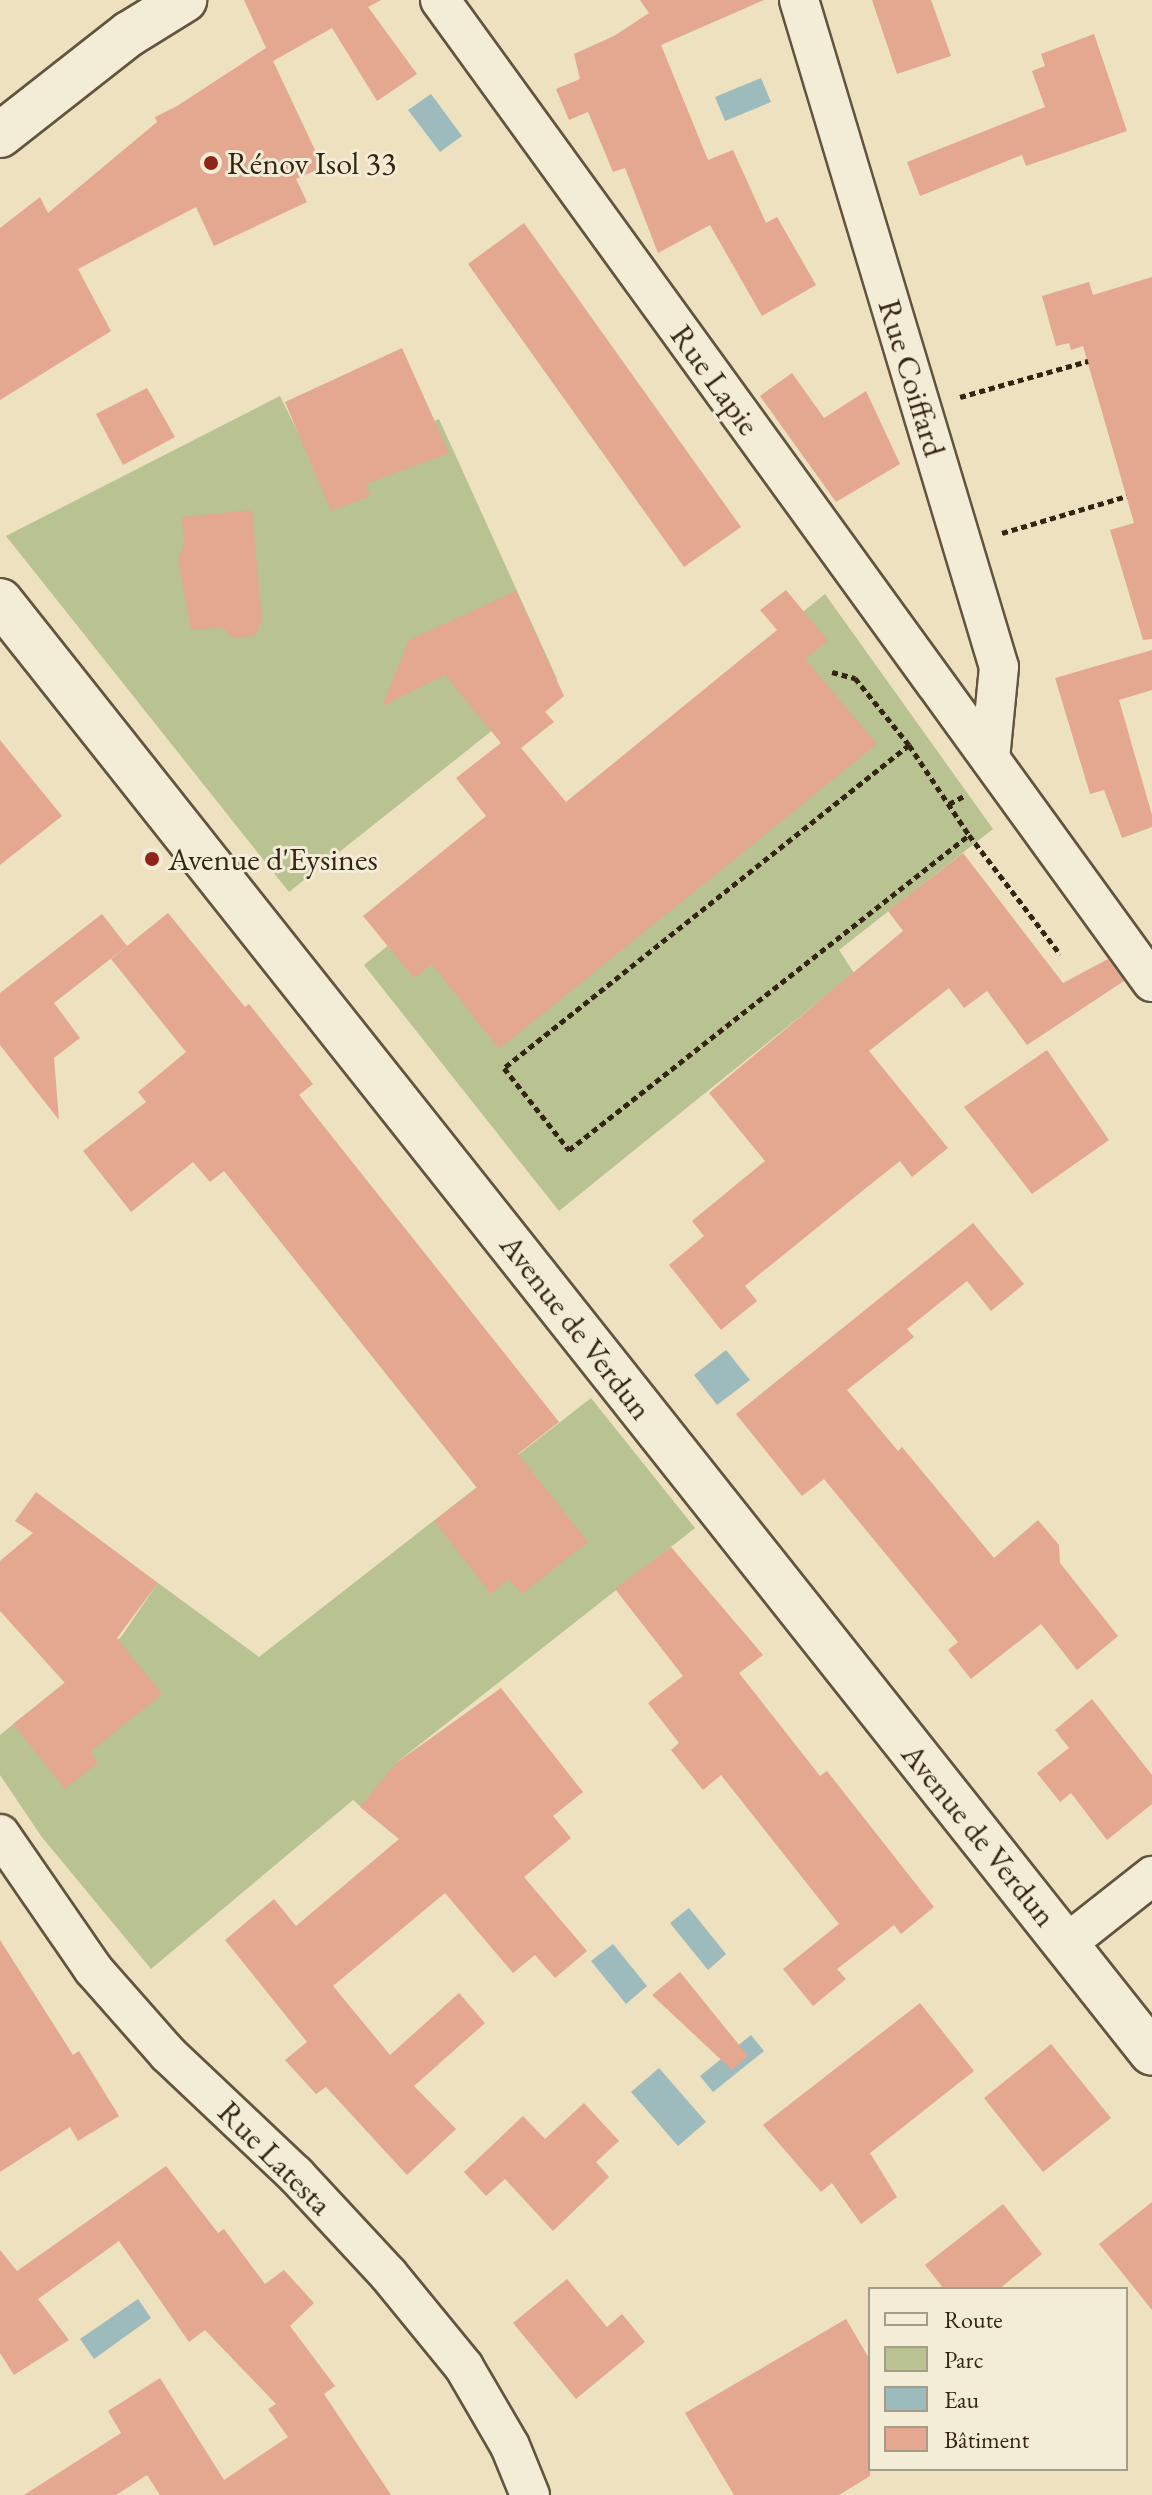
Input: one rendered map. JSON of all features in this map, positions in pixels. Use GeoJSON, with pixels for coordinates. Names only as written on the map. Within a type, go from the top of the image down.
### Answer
{"type":"FeatureCollection","features":[{"type":"Feature","properties":{"kind":"street"},"geometry":{"type":"LineString","coordinates":[[0,135],[129,34],[184,0]]}},
{"type":"Feature","properties":{"kind":"street","name":"Rue Lapie"},"geometry":{"type":"LineString","coordinates":[[440,0],[990,759],[1147,965]]}},
{"type":"Feature","properties":{"kind":"street","name":"Rue Coiffard"},"geometry":{"type":"LineString","coordinates":[[799,0],[999,667],[990,759]]}},
{"type":"Feature","properties":{"kind":"street","name":"Avenue de Verdun"},"geometry":{"type":"LineString","coordinates":[[0,601],[1152,2053]]}},
{"type":"Feature","properties":{"kind":"street","name":"Rue Latesta"},"geometry":{"type":"LineString","coordinates":[[0,1834],[93,1969],[168,2054],[327,2208],[388,2274],[464,2367],[510,2446],[530,2495]]}},
{"type":"Feature","properties":{"kind":"street"},"geometry":{"type":"LineString","coordinates":[[1066,1944],[1152,1876]]}},
{"type":"Feature","properties":{"kind":"path"},"geometry":{"type":"LineString","coordinates":[[921,408],[1088,361]]}},
{"type":"Feature","properties":{"kind":"path"},"geometry":{"type":"LineString","coordinates":[[962,544],[1127,496]]}},
{"type":"Feature","properties":{"kind":"path"},"geometry":{"type":"LineString","coordinates":[[832,672],[855,678],[909,745],[969,835],[1060,954]]}},
{"type":"Feature","properties":{"kind":"path"},"geometry":{"type":"LineString","coordinates":[[909,745],[504,1068],[569,1150],[969,835]]}},
{"type":"Feature","properties":{"kind":"green space"},"geometry":{"type":"Polygon","coordinates":[[[280,396],[314,465],[439,419],[557,679],[289,892],[6,536],[280,396]]]}},
{"type":"Feature","properties":{"kind":"green space"},"geometry":{"type":"Polygon","coordinates":[[[825,594],[993,829],[839,950],[854,973],[559,1211],[364,965],[825,594]]]}},
{"type":"Feature","properties":{"kind":"green space"},"geometry":{"type":"Polygon","coordinates":[[[591,1398],[695,1528],[396,1763],[429,1787],[391,1832],[353,1800],[151,1969],[41,1836],[0,1775],[0,1735],[121,1637],[158,1583],[259,1657],[591,1398]]]}},
{"type":"Feature","properties":{"kind":"water"},"geometry":{"type":"Polygon","coordinates":[[[761,78],[771,102],[725,121],[715,97],[761,78]]]}},
{"type":"Feature","properties":{"kind":"water"},"geometry":{"type":"Polygon","coordinates":[[[431,94],[462,136],[440,152],[408,110],[431,94]]]}},
{"type":"Feature","properties":{"kind":"water"},"geometry":{"type":"Polygon","coordinates":[[[726,1350],[750,1380],[717,1405],[694,1375],[726,1350]]]}},
{"type":"Feature","properties":{"kind":"water"},"geometry":{"type":"Polygon","coordinates":[[[689,1908],[726,1954],[708,1970],[670,1923],[689,1908]]]}},
{"type":"Feature","properties":{"kind":"water"},"geometry":{"type":"Polygon","coordinates":[[[613,1944],[647,1986],[626,2004],[591,1961],[613,1944]]]}},
{"type":"Feature","properties":{"kind":"water"},"geometry":{"type":"Polygon","coordinates":[[[751,2035],[764,2051],[713,2092],[700,2076],[751,2035]]]}},
{"type":"Feature","properties":{"kind":"water"},"geometry":{"type":"Polygon","coordinates":[[[659,2068],[706,2122],[678,2146],[631,2092],[659,2068]]]}},
{"type":"Feature","properties":{"kind":"water"},"geometry":{"type":"Polygon","coordinates":[[[138,2299],[151,2318],[94,2359],[80,2339],[138,2299]]]}},
{"type":"Feature","properties":{"kind":"building"},"geometry":{"type":"Polygon","coordinates":[[[244,0],[381,0],[368,7],[417,74],[377,101],[332,28],[273,61],[323,167],[296,179],[307,202],[214,246],[196,207],[78,269],[111,331],[0,400],[0,228],[40,197],[48,213],[157,122],[155,117],[266,48],[244,0]]]}},
{"type":"Feature","properties":{"kind":"building"},"geometry":{"type":"Polygon","coordinates":[[[640,0],[764,0],[661,45],[708,160],[733,150],[766,223],[777,217],[816,285],[762,316],[710,225],[658,253],[625,168],[613,172],[588,112],[569,120],[556,89],[580,79],[574,54],[614,36],[649,13],[640,0]]]}},
{"type":"Feature","properties":{"kind":"building"},"geometry":{"type":"Polygon","coordinates":[[[872,0],[931,0],[951,56],[897,74],[872,0]]]}},
{"type":"Feature","properties":{"kind":"building"},"geometry":{"type":"Polygon","coordinates":[[[1094,34],[1127,131],[1026,166],[1022,155],[920,196],[907,162],[1045,107],[1032,71],[1045,66],[1041,54],[1094,34]]]}},
{"type":"Feature","properties":{"kind":"building"},"geometry":{"type":"Polygon","coordinates":[[[524,223],[741,527],[684,567],[468,264],[524,223]]]}},
{"type":"Feature","properties":{"kind":"building"},"geometry":{"type":"Polygon","coordinates":[[[1152,277],[1152,639],[1143,640],[1110,530],[1134,523],[1083,346],[1071,350],[1069,343],[1056,346],[1042,296],[1089,282],[1093,295],[1152,277]]]}},
{"type":"Feature","properties":{"kind":"building"},"geometry":{"type":"Polygon","coordinates":[[[402,348],[449,453],[366,484],[370,496],[331,511],[285,402],[402,348]]]}},
{"type":"Feature","properties":{"kind":"building"},"geometry":{"type":"Polygon","coordinates":[[[792,373],[824,418],[866,391],[900,464],[836,502],[760,396],[792,373]]]}},
{"type":"Feature","properties":{"kind":"building"},"geometry":{"type":"Polygon","coordinates":[[[147,388],[175,437],[123,465],[96,414],[147,388]]]}},
{"type":"Feature","properties":{"kind":"building"},"geometry":{"type":"Polygon","coordinates":[[[252,510],[262,620],[255,636],[233,638],[223,627],[191,630],[178,559],[184,544],[182,517],[252,510]]]}},
{"type":"Feature","properties":{"kind":"building"},"geometry":{"type":"Polygon","coordinates":[[[786,590],[828,641],[805,659],[877,744],[499,1049],[432,964],[414,978],[363,916],[486,816],[456,778],[501,743],[445,675],[382,706],[409,640],[516,591],[564,696],[545,712],[554,722],[521,748],[566,802],[777,630],[760,610],[786,590]]]}},
{"type":"Feature","properties":{"kind":"building"},"geometry":{"type":"Polygon","coordinates":[[[1152,650],[1152,690],[1119,700],[1152,815],[1152,827],[1122,838],[1104,790],[1090,794],[1055,678],[1152,650]]]}},
{"type":"Feature","properties":{"kind":"building"},"geometry":{"type":"Polygon","coordinates":[[[0,740],[62,816],[0,865],[0,740]]]}},
{"type":"Feature","properties":{"kind":"building"},"geometry":{"type":"Polygon","coordinates":[[[963,853],[1063,983],[1108,959],[1124,981],[1027,1045],[987,991],[964,1008],[949,988],[869,1051],[948,1148],[912,1177],[900,1161],[866,1188],[745,1286],[757,1301],[721,1330],[669,1265],[704,1236],[692,1221],[765,1161],[709,1093],[903,931],[888,911],[963,853]]]}},
{"type":"Feature","properties":{"kind":"building"},"geometry":{"type":"Polygon","coordinates":[[[168,913],[245,1007],[249,1004],[313,1084],[299,1095],[559,1422],[518,1454],[588,1542],[522,1594],[509,1579],[491,1594],[434,1521],[477,1488],[224,1171],[210,1182],[193,1162],[131,1212],[83,1151],[146,1102],[138,1092],[186,1052],[111,959],[168,913]]]}},
{"type":"Feature","properties":{"kind":"building"},"geometry":{"type":"Polygon","coordinates":[[[102,914],[127,946],[54,1003],[80,1038],[54,1058],[59,1120],[0,1045],[0,993],[102,914]]]}},
{"type":"Feature","properties":{"kind":"building"},"geometry":{"type":"Polygon","coordinates":[[[1047,1050],[1109,1140],[1032,1194],[964,1107],[1047,1050]]]}},
{"type":"Feature","properties":{"kind":"building"},"geometry":{"type":"Polygon","coordinates":[[[973,1223],[1024,1284],[991,1311],[967,1281],[907,1329],[914,1337],[847,1390],[898,1451],[902,1447],[994,1558],[1038,1520],[1059,1545],[1060,1563],[1118,1636],[1077,1670],[1041,1624],[971,1679],[948,1650],[958,1642],[824,1479],[802,1496],[736,1414],[973,1223]]]}},
{"type":"Feature","properties":{"kind":"building"},"geometry":{"type":"Polygon","coordinates":[[[36,1492],[158,1583],[117,1638],[162,1694],[90,1752],[98,1763],[65,1789],[13,1724],[65,1683],[0,1611],[0,1561],[33,1533],[15,1521],[36,1492]]]}},
{"type":"Feature","properties":{"kind":"building"},"geometry":{"type":"Polygon","coordinates":[[[671,1547],[763,1655],[739,1673],[820,1776],[827,1771],[934,1907],[901,1934],[894,1925],[837,1969],[846,1979],[813,2006],[783,1969],[839,1924],[721,1775],[703,1790],[671,1750],[679,1743],[648,1703],[683,1676],[615,1589],[671,1547]]]}},
{"type":"Feature","properties":{"kind":"building"},"geometry":{"type":"Polygon","coordinates":[[[501,1688],[583,1792],[553,1816],[571,1838],[524,1877],[587,1951],[555,1978],[535,1955],[513,1973],[445,1893],[333,1986],[390,2055],[459,1993],[485,2023],[414,2086],[456,2129],[407,2175],[326,2087],[316,2094],[285,2060],[307,2042],[225,1940],[274,1899],[296,1926],[399,1839],[360,1807],[396,1763],[501,1688]]]}},
{"type":"Feature","properties":{"kind":"building"},"geometry":{"type":"Polygon","coordinates":[[[1092,1699],[1152,1775],[1152,1804],[1107,1840],[1071,1793],[1060,1802],[1037,1773],[1069,1748],[1055,1730],[1092,1699]]]}},
{"type":"Feature","properties":{"kind":"building"},"geometry":{"type":"Polygon","coordinates":[[[0,1940],[73,2055],[79,2051],[119,2116],[78,2141],[70,2127],[0,2172],[0,1940]]]}},
{"type":"Feature","properties":{"kind":"building"},"geometry":{"type":"Polygon","coordinates":[[[680,1972],[748,2056],[732,2070],[652,1995],[680,1972]]]}},
{"type":"Feature","properties":{"kind":"building"},"geometry":{"type":"Polygon","coordinates":[[[920,2003],[974,2071],[870,2153],[897,2197],[861,2224],[832,2183],[821,2192],[763,2125],[920,2003]]]}},
{"type":"Feature","properties":{"kind":"building"},"geometry":{"type":"Polygon","coordinates":[[[1051,2044],[1111,2118],[1043,2172],[984,2098],[1051,2044]]]}},
{"type":"Feature","properties":{"kind":"building"},"geometry":{"type":"Polygon","coordinates":[[[584,2103],[619,2141],[596,2162],[609,2177],[553,2231],[505,2179],[486,2196],[464,2172],[523,2116],[545,2139],[584,2103]]]}},
{"type":"Feature","properties":{"kind":"building"},"geometry":{"type":"Polygon","coordinates":[[[166,2166],[218,2233],[224,2229],[265,2284],[284,2270],[314,2303],[290,2326],[335,2386],[324,2394],[391,2495],[160,2495],[147,2475],[116,2495],[24,2495],[121,2433],[108,2411],[160,2378],[224,2480],[288,2437],[268,2409],[276,2404],[205,2330],[189,2342],[119,2241],[38,2299],[69,2340],[14,2375],[0,2353],[0,2250],[17,2271],[166,2166]]]}},
{"type":"Feature","properties":{"kind":"building"},"geometry":{"type":"Polygon","coordinates":[[[1152,2202],[1152,2310],[1099,2244],[1152,2202]]]}},
{"type":"Feature","properties":{"kind":"building"},"geometry":{"type":"Polygon","coordinates":[[[1003,2204],[1042,2254],[1001,2287],[942,2287],[925,2265],[1003,2204]]]}},
{"type":"Feature","properties":{"kind":"building"},"geometry":{"type":"Polygon","coordinates":[[[567,2279],[607,2327],[622,2314],[645,2342],[576,2399],[513,2323],[567,2279]]]}},
{"type":"Feature","properties":{"kind":"building"},"geometry":{"type":"Polygon","coordinates":[[[846,2319],[868,2357],[870,2476],[839,2495],[734,2495],[685,2413],[846,2319]]]}},
{"type":"Feature","properties":{"kind":"place","name":"Rénov Isol 33"},"geometry":{"type":"Point","coordinates":[211,163]}},
{"type":"Feature","properties":{"kind":"place","name":"Avenue d'Eysines"},"geometry":{"type":"Point","coordinates":[152,859]}}]}
